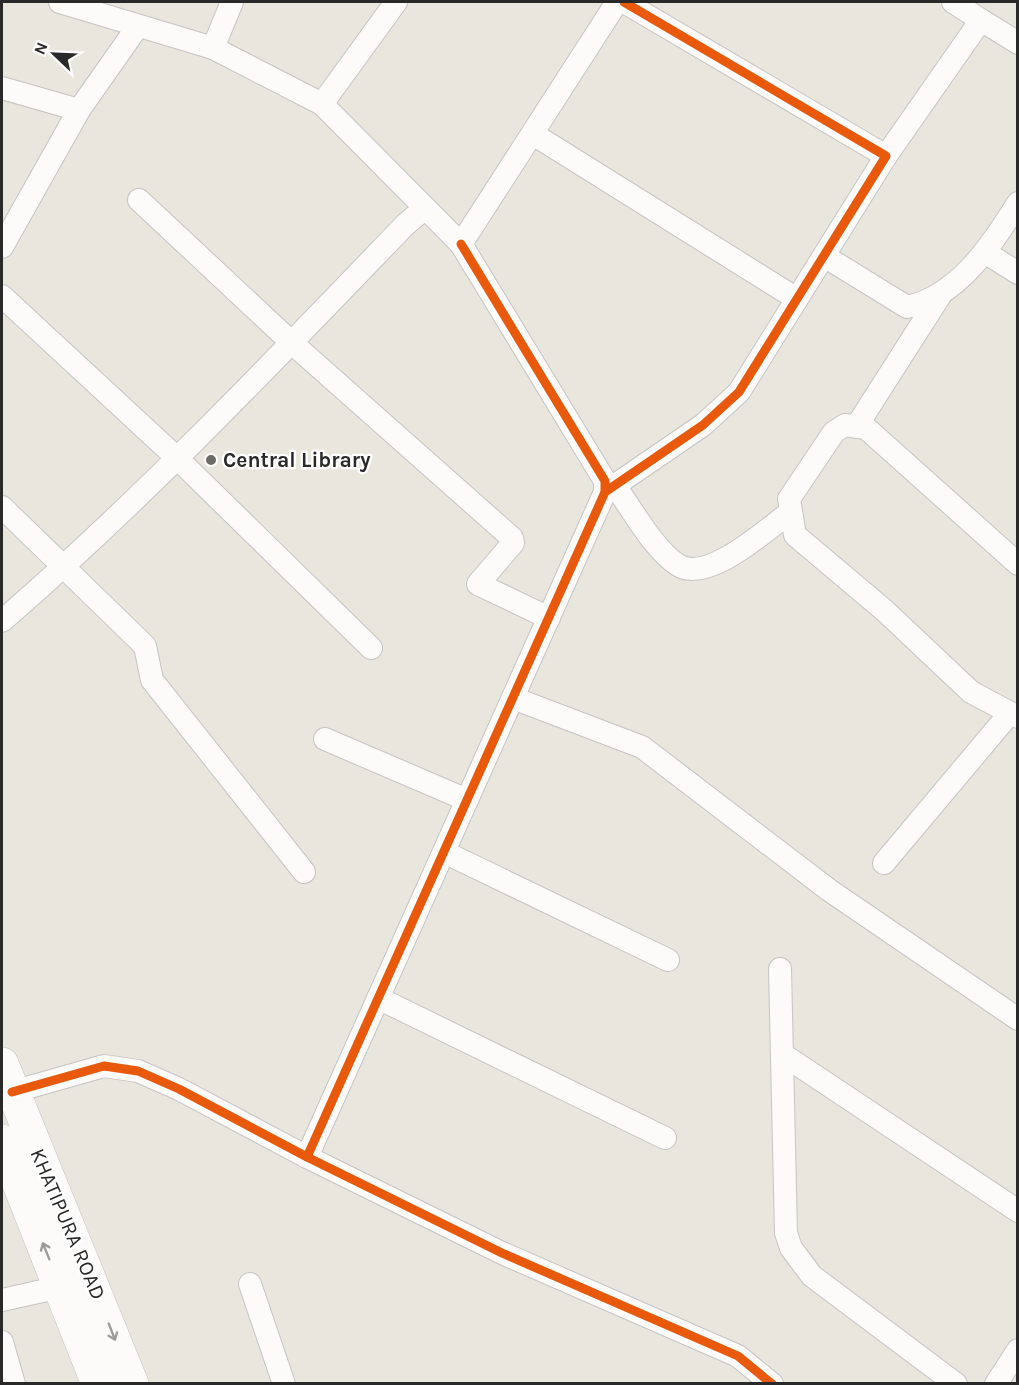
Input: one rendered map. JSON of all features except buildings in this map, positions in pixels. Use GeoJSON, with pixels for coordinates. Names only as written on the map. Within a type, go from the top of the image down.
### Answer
{"type":"FeatureCollection","features":[{"type":"Feature","properties":{"kind":"main road","name":"KHATIPURA ROAD"},"geometry":{"type":"LineString","coordinates":[[7,1078],[132,1383]]}},
{"type":"Feature","properties":{"kind":"main road","name":"KHATIPURA ROAD"},"geometry":{"type":"LineString","coordinates":[[2,1141],[99,1383]]}},
{"type":"Feature","properties":{"kind":"street"},"geometry":{"type":"LineString","coordinates":[[60,2],[93,6],[138,26],[213,48],[322,104],[461,244],[610,489],[663,552],[679,566],[694,570],[715,566],[789,513]]}},
{"type":"Feature","properties":{"kind":"street"},"geometry":{"type":"LineString","coordinates":[[213,48],[231,2]]}},
{"type":"Feature","properties":{"kind":"street"},"geometry":{"type":"LineString","coordinates":[[322,104],[396,2]]}},
{"type":"Feature","properties":{"kind":"street"},"geometry":{"type":"LineString","coordinates":[[461,244],[617,2]]}},
{"type":"Feature","properties":{"kind":"street"},"geometry":{"type":"LineString","coordinates":[[624,2],[886,156]]}},
{"type":"Feature","properties":{"kind":"street"},"geometry":{"type":"LineString","coordinates":[[953,2],[1017,43]]}},
{"type":"Feature","properties":{"kind":"street"},"geometry":{"type":"LineString","coordinates":[[307,1157],[549,618],[610,489],[704,426],[739,393],[886,156],[981,20]]}},
{"type":"Feature","properties":{"kind":"street"},"geometry":{"type":"LineString","coordinates":[[2,247],[79,111],[138,26]]}},
{"type":"Feature","properties":{"kind":"street"},"geometry":{"type":"LineString","coordinates":[[2,88],[79,111]]}},
{"type":"Feature","properties":{"kind":"street"},"geometry":{"type":"LineString","coordinates":[[533,134],[797,299]]}},
{"type":"Feature","properties":{"kind":"street"},"geometry":{"type":"LineString","coordinates":[[139,200],[292,343],[512,538],[513,543],[479,585],[549,618]]}},
{"type":"Feature","properties":{"kind":"street"},"geometry":{"type":"LineString","coordinates":[[824,256],[907,307],[928,302],[986,253],[1017,203]]}},
{"type":"Feature","properties":{"kind":"street"},"geometry":{"type":"LineString","coordinates":[[2,621],[62,569],[178,459],[405,225],[425,208]]}},
{"type":"Feature","properties":{"kind":"street"},"geometry":{"type":"LineString","coordinates":[[986,253],[1017,273]]}},
{"type":"Feature","properties":{"kind":"street"},"geometry":{"type":"LineString","coordinates":[[856,427],[942,292]]}},
{"type":"Feature","properties":{"kind":"street"},"geometry":{"type":"LineString","coordinates":[[2,296],[178,459],[371,648]]}},
{"type":"Feature","properties":{"kind":"street"},"geometry":{"type":"LineString","coordinates":[[884,863],[1014,715],[970,692],[884,609],[795,535],[789,513],[789,500],[799,480],[834,432],[845,425],[866,428],[1017,564]]}},
{"type":"Feature","properties":{"kind":"street"},"geometry":{"type":"LineString","coordinates":[[2,507],[62,569],[145,646],[152,680],[304,872]]}},
{"type":"Feature","properties":{"kind":"street"},"geometry":{"type":"LineString","coordinates":[[513,698],[642,747],[829,890],[1017,1019]]}},
{"type":"Feature","properties":{"kind":"street"},"geometry":{"type":"LineString","coordinates":[[325,739],[468,800]]}},
{"type":"Feature","properties":{"kind":"street"},"geometry":{"type":"LineString","coordinates":[[444,852],[668,960]]}},
{"type":"Feature","properties":{"kind":"street"},"geometry":{"type":"LineString","coordinates":[[780,969],[786,1233],[791,1248],[812,1276],[956,1383]]}},
{"type":"Feature","properties":{"kind":"street"},"geometry":{"type":"LineString","coordinates":[[378,998],[665,1138]]}},
{"type":"Feature","properties":{"kind":"street"},"geometry":{"type":"LineString","coordinates":[[782,1054],[1017,1211]]}},
{"type":"Feature","properties":{"kind":"street"},"geometry":{"type":"LineString","coordinates":[[7,1078],[104,1066],[138,1071],[179,1089],[307,1157],[502,1253],[738,1356],[772,1383]]}},
{"type":"Feature","properties":{"kind":"street"},"geometry":{"type":"LineString","coordinates":[[249,1284],[284,1383]]}},
{"type":"Feature","properties":{"kind":"street"},"geometry":{"type":"LineString","coordinates":[[2,1300],[60,1287]]}},
{"type":"Feature","properties":{"kind":"street"},"geometry":{"type":"LineString","coordinates":[[2,1342],[14,1383]]}},
{"type":"Feature","properties":{"kind":"street"},"geometry":{"type":"LineString","coordinates":[[996,1383],[1017,1350]]}},
{"type":"Feature","properties":{"kind":"cycle path"},"geometry":{"type":"LineString","coordinates":[[605,492],[703,425],[739,392],[886,156],[624,2]]}},
{"type":"Feature","properties":{"kind":"cycle path"},"geometry":{"type":"LineString","coordinates":[[307,1157],[605,492],[605,481],[461,244]]}},
{"type":"Feature","properties":{"kind":"cycle path"},"geometry":{"type":"LineString","coordinates":[[12,1092],[104,1066],[138,1071],[179,1089],[307,1157],[502,1253],[738,1356],[772,1384]]}},
{"type":"Feature","properties":{"kind":"place","name":"Central Library"},"geometry":{"type":"Point","coordinates":[211,460]}}]}
